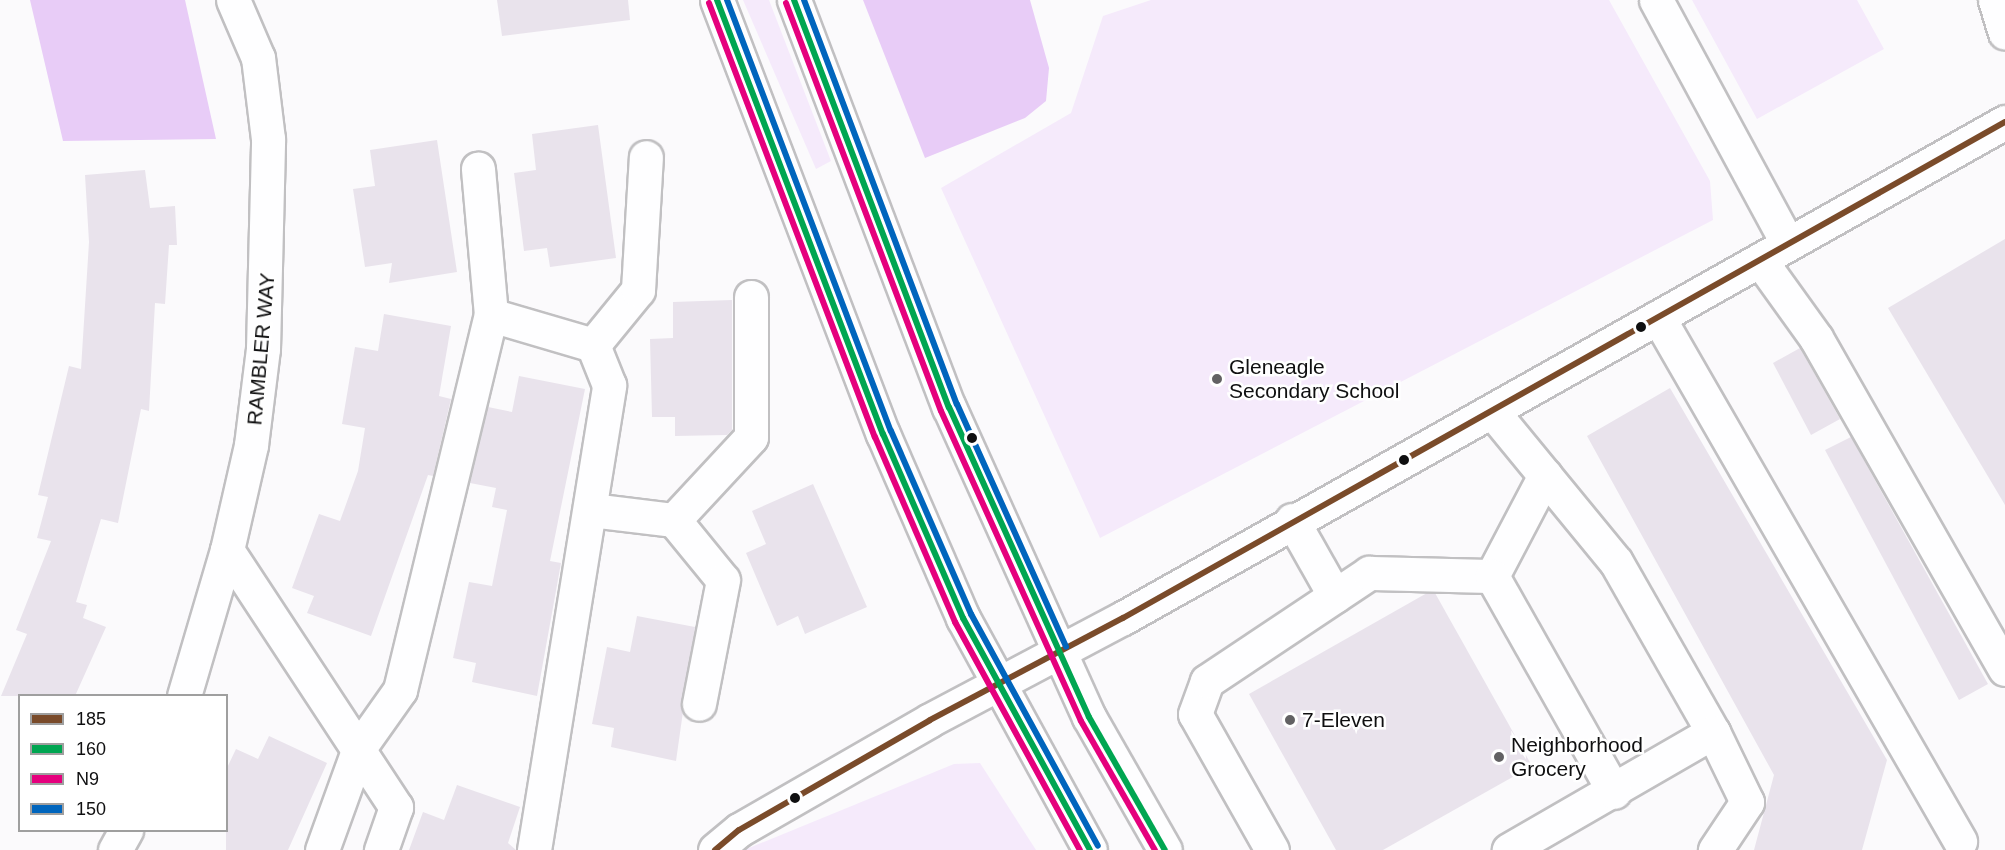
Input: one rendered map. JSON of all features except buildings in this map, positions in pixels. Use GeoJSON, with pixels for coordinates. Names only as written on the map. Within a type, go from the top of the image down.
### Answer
{"type":"FeatureCollection","features":[{"type":"Feature","properties":{"kind":"street","name":"RAMBLER WAY"},"geometry":{"type":"LineString","coordinates":[[185,694],[227,550],[251,445],[264,338],[268,139],[258,58],[233,0]]}},
{"type":"Feature","properties":{"kind":"street"},"geometry":{"type":"LineString","coordinates":[[717,0],[883,434],[996,684],[1090,850]]}},
{"type":"Feature","properties":{"kind":"street"},"geometry":{"type":"LineString","coordinates":[[794,0],[949,407],[1058,651],[1165,850]]}},
{"type":"Feature","properties":{"kind":"street"},"geometry":{"type":"LineString","coordinates":[[1656,0],[1788,244]]}},
{"type":"Feature","properties":{"kind":"street"},"geometry":{"type":"LineString","coordinates":[[1995,0],[2005,33]]}},
{"type":"Feature","properties":{"kind":"street"},"geometry":{"type":"LineString","coordinates":[[716,850],[739,830],[996,684],[1492,411],[2005,122]]}},
{"type":"Feature","properties":{"kind":"street"},"geometry":{"type":"LineString","coordinates":[[593,345],[638,290],[646,157]]}},
{"type":"Feature","properties":{"kind":"street"},"geometry":{"type":"LineString","coordinates":[[322,850],[359,748],[400,690],[491,315],[478,169]]}},
{"type":"Feature","properties":{"kind":"street"},"geometry":{"type":"LineString","coordinates":[[1760,260],[1816,338],[2005,669]]}},
{"type":"Feature","properties":{"kind":"street"},"geometry":{"type":"LineString","coordinates":[[674,519],[751,437],[751,297]]}},
{"type":"Feature","properties":{"kind":"street"},"geometry":{"type":"LineString","coordinates":[[491,315],[593,345]]}},
{"type":"Feature","properties":{"kind":"street"},"geometry":{"type":"LineString","coordinates":[[1658,317],[1960,841]]}},
{"type":"Feature","properties":{"kind":"street"},"geometry":{"type":"LineString","coordinates":[[534,850],[591,510],[609,385],[593,345]]}},
{"type":"Feature","properties":{"kind":"street"},"geometry":{"type":"LineString","coordinates":[[1492,411],[1616,562],[1713,732],[1747,802],[1715,850]]}},
{"type":"Feature","properties":{"kind":"street"},"geometry":{"type":"LineString","coordinates":[[1492,576],[1545,475]]}},
{"type":"Feature","properties":{"kind":"street"},"geometry":{"type":"LineString","coordinates":[[591,510],[674,519],[723,580],[699,704]]}},
{"type":"Feature","properties":{"kind":"street"},"geometry":{"type":"LineString","coordinates":[[1292,520],[1335,596]]}},
{"type":"Feature","properties":{"kind":"street"},"geometry":{"type":"LineString","coordinates":[[227,550],[396,807],[381,850]]}},
{"type":"Feature","properties":{"kind":"street"},"geometry":{"type":"LineString","coordinates":[[1272,850],[1195,714],[1207,681],[1369,573],[1492,576]]}},
{"type":"Feature","properties":{"kind":"street"},"geometry":{"type":"LineString","coordinates":[[1492,576],[1614,792]]}},
{"type":"Feature","properties":{"kind":"street"},"geometry":{"type":"LineString","coordinates":[[1509,850],[1614,792],[1713,732]]}},
{"type":"Feature","properties":{"kind":"street"},"geometry":{"type":"LineString","coordinates":[[115,850],[125,832]]}},
{"type":"Feature","properties":{"kind":"shaded area"},"geometry":{"type":"Polygon","coordinates":[[[30,0],[185,0],[216,139],[63,141],[30,0]]]}},
{"type":"Feature","properties":{"kind":"shaded area"},"geometry":{"type":"Polygon","coordinates":[[[743,0],[769,0],[831,161],[816,169],[743,0]]]}},
{"type":"Feature","properties":{"kind":"shaded area"},"geometry":{"type":"Polygon","coordinates":[[[863,0],[1030,0],[1049,68],[1046,101],[1025,118],[925,158],[863,0]]]}},
{"type":"Feature","properties":{"kind":"shaded area","name":"Gleneagle Secondary School"},"geometry":{"type":"Polygon","coordinates":[[[1151,0],[1609,0],[1710,181],[1713,220],[1100,538],[941,188],[1071,113],[1103,16],[1151,0]]]}},
{"type":"Feature","properties":{"kind":"shaded area"},"geometry":{"type":"Polygon","coordinates":[[[1692,0],[1857,0],[1884,49],[1757,119],[1692,0]]]}},
{"type":"Feature","properties":{"kind":"shaded area"},"geometry":{"type":"Polygon","coordinates":[[[980,763],[1036,850],[744,850],[954,764],[980,763]]]}},
{"type":"Feature","properties":{"kind":"transit line","name":"160"},"geometry":{"type":"LineString","coordinates":[[717,0],[883,434],[963,618],[1090,850]]}},
{"type":"Feature","properties":{"kind":"transit line","name":"150"},"geometry":{"type":"LineString","coordinates":[[727,0],[891,431],[971,614],[1098,846]]}},
{"type":"Feature","properties":{"kind":"transit line","name":"160"},"geometry":{"type":"LineString","coordinates":[[794,0],[949,407],[1089,717],[1165,850]]}},
{"type":"Feature","properties":{"kind":"transit line","name":"150"},"geometry":{"type":"LineString","coordinates":[[804,0],[957,404],[1066,647]]}},
{"type":"Feature","properties":{"kind":"transit line","name":"N9"},"geometry":{"type":"LineString","coordinates":[[709,3],[875,437],[955,622],[1080,850]]}},
{"type":"Feature","properties":{"kind":"transit line","name":"N9"},"geometry":{"type":"LineString","coordinates":[[786,3],[941,411],[1081,721],[1155,850]]}},
{"type":"Feature","properties":{"kind":"transit line","name":"185"},"geometry":{"type":"LineString","coordinates":[[715,850],[739,830],[930,720],[1123,618],[2005,122]]}},
{"type":"Feature","properties":{"kind":"place","name":"Gleneagle Secondary School"},"geometry":{"type":"Point","coordinates":[1217,379]}},
{"type":"Feature","properties":{"kind":"place","name":"7-Eleven"},"geometry":{"type":"Point","coordinates":[1290,720]}},
{"type":"Feature","properties":{"kind":"place","name":"Neighborhood Grocery"},"geometry":{"type":"Point","coordinates":[1499,757]}}]}
